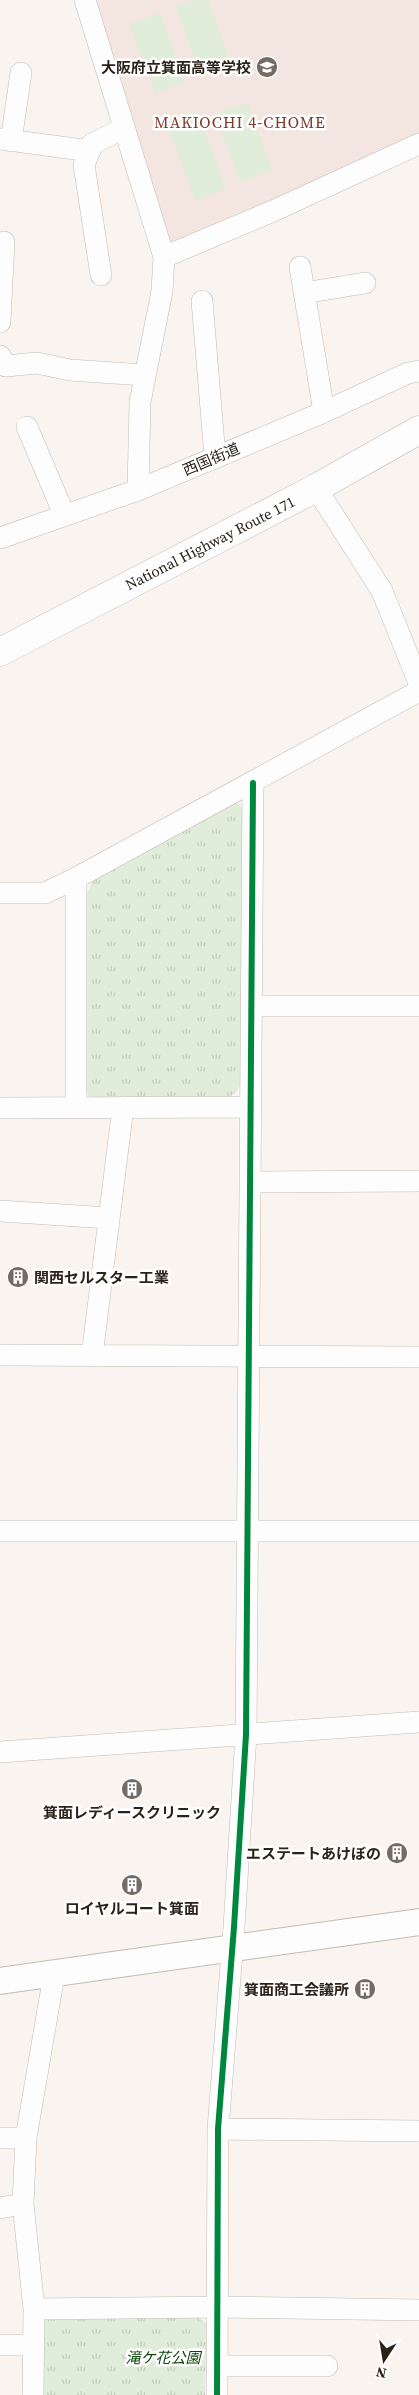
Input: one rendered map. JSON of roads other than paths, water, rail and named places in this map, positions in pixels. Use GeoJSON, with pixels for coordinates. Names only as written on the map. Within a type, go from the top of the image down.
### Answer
{"type":"FeatureCollection","features":[{"type":"Feature","properties":{"kind":"highway","name":"National Highway Route 171"},"geometry":{"type":"LineString","coordinates":[[0,652],[316,488],[419,430]]}},
{"type":"Feature","properties":{"kind":"street"},"geometry":{"type":"LineString","coordinates":[[85,0],[164,257],[162,291],[140,402],[138,490]]}},
{"type":"Feature","properties":{"kind":"street"},"geometry":{"type":"LineString","coordinates":[[21,73],[5,140],[90,151]]}},
{"type":"Feature","properties":{"kind":"street"},"geometry":{"type":"LineString","coordinates":[[101,275],[84,165],[92,144],[124,128]]}},
{"type":"Feature","properties":{"kind":"street"},"geometry":{"type":"LineString","coordinates":[[164,257],[274,211],[419,144]]}},
{"type":"Feature","properties":{"kind":"street"},"geometry":{"type":"LineString","coordinates":[[0,322],[4,242]]}},
{"type":"Feature","properties":{"kind":"street"},"geometry":{"type":"LineString","coordinates":[[300,268],[324,412]]}},
{"type":"Feature","properties":{"kind":"street"},"geometry":{"type":"LineString","coordinates":[[304,293],[365,283]]}},
{"type":"Feature","properties":{"kind":"street"},"geometry":{"type":"LineString","coordinates":[[202,301],[215,457]]}},
{"type":"Feature","properties":{"kind":"street"},"geometry":{"type":"LineString","coordinates":[[0,356],[6,366],[37,363],[70,370],[144,375]]}},
{"type":"Feature","properties":{"kind":"street","name":"西国街道"},"geometry":{"type":"LineString","coordinates":[[0,538],[64,514],[138,490],[324,412],[408,373],[419,371]]}},
{"type":"Feature","properties":{"kind":"street"},"geometry":{"type":"LineString","coordinates":[[27,427],[64,514]]}},
{"type":"Feature","properties":{"kind":"street"},"geometry":{"type":"LineString","coordinates":[[316,488],[382,591],[419,683]]}},
{"type":"Feature","properties":{"kind":"street"},"geometry":{"type":"LineString","coordinates":[[0,893],[45,893],[253,783],[419,692]]}},
{"type":"Feature","properties":{"kind":"street"},"geometry":{"type":"LineString","coordinates":[[217,2395],[219,2306],[218,2129],[246,1735],[249,1530],[248,1356],[253,1006],[253,783]]}},
{"type":"Feature","properties":{"kind":"street"},"geometry":{"type":"LineString","coordinates":[[76,878],[76,1108]]}},
{"type":"Feature","properties":{"kind":"street"},"geometry":{"type":"LineString","coordinates":[[253,1006],[419,1006]]}},
{"type":"Feature","properties":{"kind":"street"},"geometry":{"type":"LineString","coordinates":[[92,1356],[123,1107]]}},
{"type":"Feature","properties":{"kind":"street"},"geometry":{"type":"LineString","coordinates":[[0,1108],[251,1107]]}},
{"type":"Feature","properties":{"kind":"street"},"geometry":{"type":"LineString","coordinates":[[250,1182],[419,1181]]}},
{"type":"Feature","properties":{"kind":"street"},"geometry":{"type":"LineString","coordinates":[[0,1211],[109,1218]]}},
{"type":"Feature","properties":{"kind":"street"},"geometry":{"type":"LineString","coordinates":[[0,1355],[419,1357]]}},
{"type":"Feature","properties":{"kind":"street"},"geometry":{"type":"LineString","coordinates":[[0,1531],[419,1531]]}},
{"type":"Feature","properties":{"kind":"street"},"geometry":{"type":"LineString","coordinates":[[0,1752],[419,1722]]}},
{"type":"Feature","properties":{"kind":"street"},"geometry":{"type":"LineString","coordinates":[[0,1981],[54,1975],[419,1922]]}},
{"type":"Feature","properties":{"kind":"street"},"geometry":{"type":"LineString","coordinates":[[33,2395],[34,2309],[23,2204],[26,2138],[54,1975]]}},
{"type":"Feature","properties":{"kind":"street"},"geometry":{"type":"LineString","coordinates":[[218,2129],[419,2131]]}},
{"type":"Feature","properties":{"kind":"street"},"geometry":{"type":"LineString","coordinates":[[0,2138],[26,2138]]}},
{"type":"Feature","properties":{"kind":"street"},"geometry":{"type":"LineString","coordinates":[[0,2208],[23,2204]]}},
{"type":"Feature","properties":{"kind":"street"},"geometry":{"type":"LineString","coordinates":[[34,2309],[219,2306],[419,2310]]}},
{"type":"Feature","properties":{"kind":"street"},"geometry":{"type":"LineString","coordinates":[[0,2345],[34,2345]]}},
{"type":"Feature","properties":{"kind":"street"},"geometry":{"type":"LineString","coordinates":[[217,2366],[327,2366]]}},
{"type":"Feature","properties":{"kind":"place","name":"大阪府立箕面高等学校"},"geometry":{"type":"Point","coordinates":[267,67]}},
{"type":"Feature","properties":{"kind":"place","name":"関西セルスター工業"},"geometry":{"type":"Point","coordinates":[18,1277]}},
{"type":"Feature","properties":{"kind":"place","name":"箕面レディースクリニック"},"geometry":{"type":"Point","coordinates":[132,1789]}},
{"type":"Feature","properties":{"kind":"place","name":"エステートあけぼの"},"geometry":{"type":"Point","coordinates":[397,1853]}},
{"type":"Feature","properties":{"kind":"place","name":"ロイヤルコート箕面"},"geometry":{"type":"Point","coordinates":[132,1885]}},
{"type":"Feature","properties":{"kind":"place","name":"箕面商工会議所"},"geometry":{"type":"Point","coordinates":[365,1989]}},
{"type":"Feature","properties":{"kind":"district","name":"MAKIOCHI 4-CHOME"},"geometry":{"type":"Point","coordinates":[240,122]}},
{"type":"Feature","properties":{"kind":"park label","name":"滝ケ花公園"},"geometry":{"type":"Point","coordinates":[163,2357]}}]}
